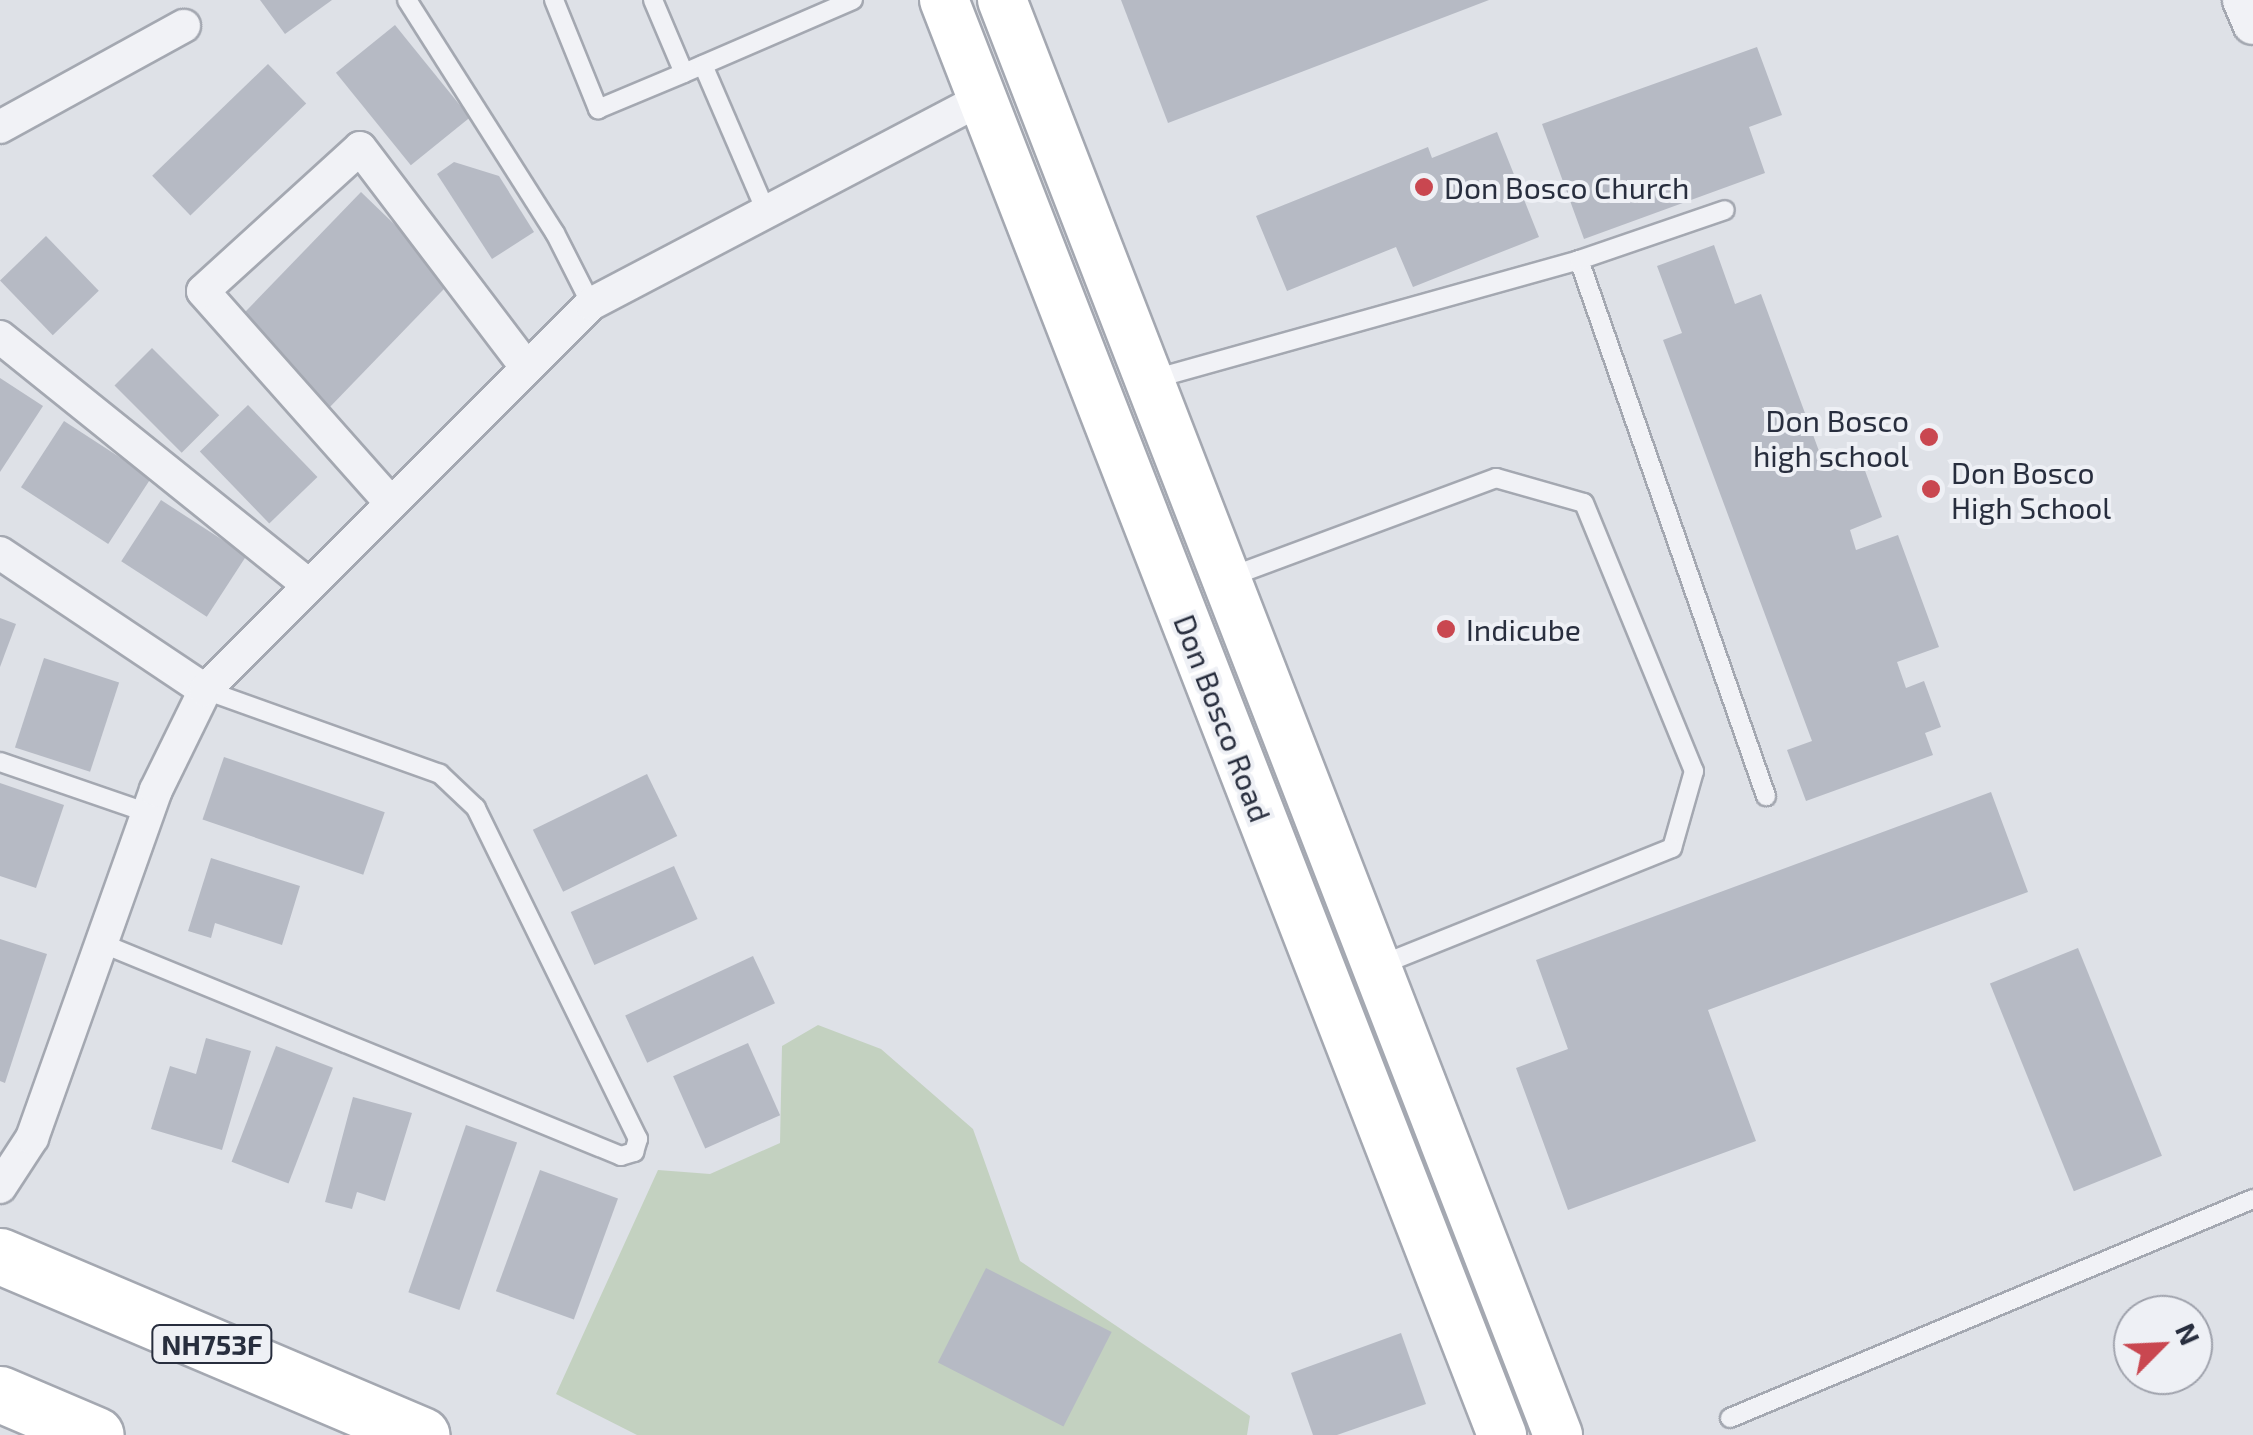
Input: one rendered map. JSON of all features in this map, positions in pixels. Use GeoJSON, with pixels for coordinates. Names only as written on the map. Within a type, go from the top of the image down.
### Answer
{"type":"FeatureCollection","features":[{"type":"Feature","properties":{"kind":"highway","name":"NH753F"},"geometry":{"type":"LineString","coordinates":[[0,1256],[422,1435]]}},
{"type":"Feature","properties":{"kind":"highway"},"geometry":{"type":"LineString","coordinates":[[0,1394],[96,1435]]}},
{"type":"Feature","properties":{"kind":"main road","name":"Don Bosco Road"},"geometry":{"type":"LineString","coordinates":[[944,0],[1502,1435]]}},
{"type":"Feature","properties":{"kind":"main road","name":"Don Bosco Road"},"geometry":{"type":"LineString","coordinates":[[1002,0],[1558,1435]]}},
{"type":"Feature","properties":{"kind":"street"},"geometry":{"type":"LineString","coordinates":[[2244,0],[2253,24]]}},
{"type":"Feature","properties":{"kind":"street"},"geometry":{"type":"LineString","coordinates":[[0,127],[184,26]]}},
{"type":"Feature","properties":{"kind":"street"},"geometry":{"type":"LineString","coordinates":[[0,1188],[32,1138],[148,813],[205,690],[591,304],[983,98]]}},
{"type":"Feature","properties":{"kind":"street"},"geometry":{"type":"LineString","coordinates":[[391,503],[203,291],[360,148],[527,368]]}},
{"type":"Feature","properties":{"kind":"street"},"geometry":{"type":"LineString","coordinates":[[0,337],[308,585]]}},
{"type":"Feature","properties":{"kind":"street"},"geometry":{"type":"LineString","coordinates":[[0,553],[205,690]]}},
{"type":"Feature","properties":{"kind":"lane"},"geometry":{"type":"LineString","coordinates":[[407,0],[555,233],[591,304]]}},
{"type":"Feature","properties":{"kind":"lane"},"geometry":{"type":"LineString","coordinates":[[554,0],[598,108],[853,0]]}},
{"type":"Feature","properties":{"kind":"lane"},"geometry":{"type":"LineString","coordinates":[[654,0],[684,73]]}},
{"type":"Feature","properties":{"kind":"lane"},"geometry":{"type":"LineString","coordinates":[[703,65],[766,211]]}},
{"type":"Feature","properties":{"kind":"lane"},"geometry":{"type":"LineString","coordinates":[[1150,380],[1578,260],[1725,210]]}},
{"type":"Feature","properties":{"kind":"lane"},"geometry":{"type":"LineString","coordinates":[[1578,260],[1766,796]]}},
{"type":"Feature","properties":{"kind":"lane"},"geometry":{"type":"LineString","coordinates":[[1226,578],[1496,478],[1584,503],[1694,771],[1672,848],[1377,967]]}},
{"type":"Feature","properties":{"kind":"lane"},"geometry":{"type":"LineString","coordinates":[[101,942],[621,1156],[634,1152],[638,1139],[476,808],[440,774],[205,690]]}},
{"type":"Feature","properties":{"kind":"lane"},"geometry":{"type":"LineString","coordinates":[[0,762],[148,813]]}},
{"type":"Feature","properties":{"kind":"lane"},"geometry":{"type":"LineString","coordinates":[[1730,1418],[2253,1199]]}},
{"type":"Feature","properties":{"kind":"green space"},"geometry":{"type":"Polygon","coordinates":[[[818,1025],[881,1049],[973,1129],[1020,1261],[1250,1416],[1247,1435],[637,1435],[556,1394],[658,1170],[710,1174],[780,1143],[782,1046],[818,1025]]]}},
{"type":"Feature","properties":{"kind":"building"},"geometry":{"type":"Polygon","coordinates":[[[260,0],[332,0],[285,34],[260,0]]]}},
{"type":"Feature","properties":{"kind":"building"},"geometry":{"type":"Polygon","coordinates":[[[1121,0],[1489,0],[1168,123],[1121,0]]]}},
{"type":"Feature","properties":{"kind":"building"},"geometry":{"type":"Polygon","coordinates":[[[395,25],[470,117],[411,165],[336,73],[395,25]]]}},
{"type":"Feature","properties":{"kind":"building"},"geometry":{"type":"Polygon","coordinates":[[[1757,47],[1782,115],[1749,127],[1765,173],[1584,239],[1542,124],[1757,47]]]}},
{"type":"Feature","properties":{"kind":"building"},"geometry":{"type":"Polygon","coordinates":[[[268,64],[306,104],[190,215],[152,176],[268,64]]]}},
{"type":"Feature","properties":{"kind":"building","name":"Don Bosco Church"},"geometry":{"type":"Polygon","coordinates":[[[1497,132],[1539,237],[1413,287],[1396,247],[1287,291],[1256,216],[1428,147],[1432,158],[1497,132]]]}},
{"type":"Feature","properties":{"kind":"building"},"geometry":{"type":"Polygon","coordinates":[[[454,162],[499,176],[534,232],[492,259],[437,174],[454,162]]]}},
{"type":"Feature","properties":{"kind":"building"},"geometry":{"type":"Polygon","coordinates":[[[361,192],[452,280],[329,408],[237,320],[361,192]]]}},
{"type":"Feature","properties":{"kind":"building"},"geometry":{"type":"Polygon","coordinates":[[[46,236],[99,291],[53,335],[0,280],[46,236]]]}},
{"type":"Feature","properties":{"kind":"building"},"geometry":{"type":"Polygon","coordinates":[[[1714,245],[1735,304],[1761,294],[1826,470],[1860,457],[1882,517],[1850,530],[1856,550],[1898,535],[1939,647],[1897,662],[1906,688],[1924,681],[1941,727],[1925,733],[1933,755],[1806,801],[1787,750],[1812,741],[1663,340],[1682,333],[1657,266],[1714,245]]]}},
{"type":"Feature","properties":{"kind":"building"},"geometry":{"type":"Polygon","coordinates":[[[152,348],[219,415],[182,453],[115,385],[152,348]]]}},
{"type":"Feature","properties":{"kind":"building"},"geometry":{"type":"Polygon","coordinates":[[[0,378],[43,406],[0,472],[0,378]]]}},
{"type":"Feature","properties":{"kind":"building"},"geometry":{"type":"Polygon","coordinates":[[[248,405],[317,477],[269,523],[200,452],[248,405]]]}},
{"type":"Feature","properties":{"kind":"building"},"geometry":{"type":"Polygon","coordinates":[[[64,421],[151,478],[108,544],[21,487],[64,421]]]}},
{"type":"Feature","properties":{"kind":"building"},"geometry":{"type":"Polygon","coordinates":[[[161,500],[247,556],[207,617],[121,561],[161,500]]]}},
{"type":"Feature","properties":{"kind":"building"},"geometry":{"type":"Polygon","coordinates":[[[0,618],[16,624],[0,667],[0,618]]]}},
{"type":"Feature","properties":{"kind":"building"},"geometry":{"type":"Polygon","coordinates":[[[44,658],[119,682],[90,772],[15,747],[44,658]]]}},
{"type":"Feature","properties":{"kind":"building"},"geometry":{"type":"Polygon","coordinates":[[[224,757],[385,812],[363,875],[203,819],[224,757]]]}},
{"type":"Feature","properties":{"kind":"building"},"geometry":{"type":"Polygon","coordinates":[[[647,774],[677,836],[563,892],[533,830],[647,774]]]}},
{"type":"Feature","properties":{"kind":"building"},"geometry":{"type":"Polygon","coordinates":[[[0,783],[64,805],[36,888],[0,876],[0,783]]]}},
{"type":"Feature","properties":{"kind":"building"},"geometry":{"type":"Polygon","coordinates":[[[1991,792],[2028,892],[1708,1010],[1756,1141],[1568,1210],[1516,1068],[1568,1049],[1536,960],[1991,792]]]}},
{"type":"Feature","properties":{"kind":"building"},"geometry":{"type":"Polygon","coordinates":[[[211,858],[300,886],[282,945],[215,923],[211,938],[188,931],[211,858]]]}},
{"type":"Feature","properties":{"kind":"building"},"geometry":{"type":"Polygon","coordinates":[[[674,866],[698,919],[594,965],[571,912],[674,866]]]}},
{"type":"Feature","properties":{"kind":"building"},"geometry":{"type":"Polygon","coordinates":[[[0,939],[47,954],[5,1083],[0,1081],[0,939]]]}},
{"type":"Feature","properties":{"kind":"building"},"geometry":{"type":"Polygon","coordinates":[[[2078,948],[2162,1156],[2074,1191],[1990,984],[2078,948]]]}},
{"type":"Feature","properties":{"kind":"building"},"geometry":{"type":"Polygon","coordinates":[[[753,956],[775,1003],[647,1063],[625,1016],[753,956]]]}},
{"type":"Feature","properties":{"kind":"building"},"geometry":{"type":"Polygon","coordinates":[[[206,1038],[251,1051],[222,1150],[151,1129],[170,1066],[196,1074],[206,1038]]]}},
{"type":"Feature","properties":{"kind":"building"},"geometry":{"type":"Polygon","coordinates":[[[748,1043],[780,1115],[705,1149],[673,1076],[748,1043]]]}},
{"type":"Feature","properties":{"kind":"building"},"geometry":{"type":"Polygon","coordinates":[[[276,1046],[333,1068],[289,1184],[232,1162],[276,1046]]]}},
{"type":"Feature","properties":{"kind":"building"},"geometry":{"type":"Polygon","coordinates":[[[353,1097],[412,1113],[385,1201],[357,1192],[352,1209],[325,1202],[353,1097]]]}},
{"type":"Feature","properties":{"kind":"building"},"geometry":{"type":"Polygon","coordinates":[[[466,1125],[517,1143],[459,1310],[408,1292],[466,1125]]]}},
{"type":"Feature","properties":{"kind":"building"},"geometry":{"type":"Polygon","coordinates":[[[540,1170],[618,1198],[574,1320],[496,1291],[540,1170]]]}},
{"type":"Feature","properties":{"kind":"building"},"geometry":{"type":"Polygon","coordinates":[[[986,1268],[1112,1332],[1064,1426],[938,1362],[986,1268]]]}},
{"type":"Feature","properties":{"kind":"building"},"geometry":{"type":"Polygon","coordinates":[[[1401,1333],[1426,1404],[1337,1435],[1313,1435],[1291,1373],[1401,1333]]]}},
{"type":"Feature","properties":{"kind":"place","name":"Don Bosco Church"},"geometry":{"type":"Point","coordinates":[1424,187]}},
{"type":"Feature","properties":{"kind":"place","name":"Don Bosco high school"},"geometry":{"type":"Point","coordinates":[1929,437]}},
{"type":"Feature","properties":{"kind":"place","name":"Don Bosco High School"},"geometry":{"type":"Point","coordinates":[1931,489]}},
{"type":"Feature","properties":{"kind":"place","name":"Indicube"},"geometry":{"type":"Point","coordinates":[1446,629]}}]}
